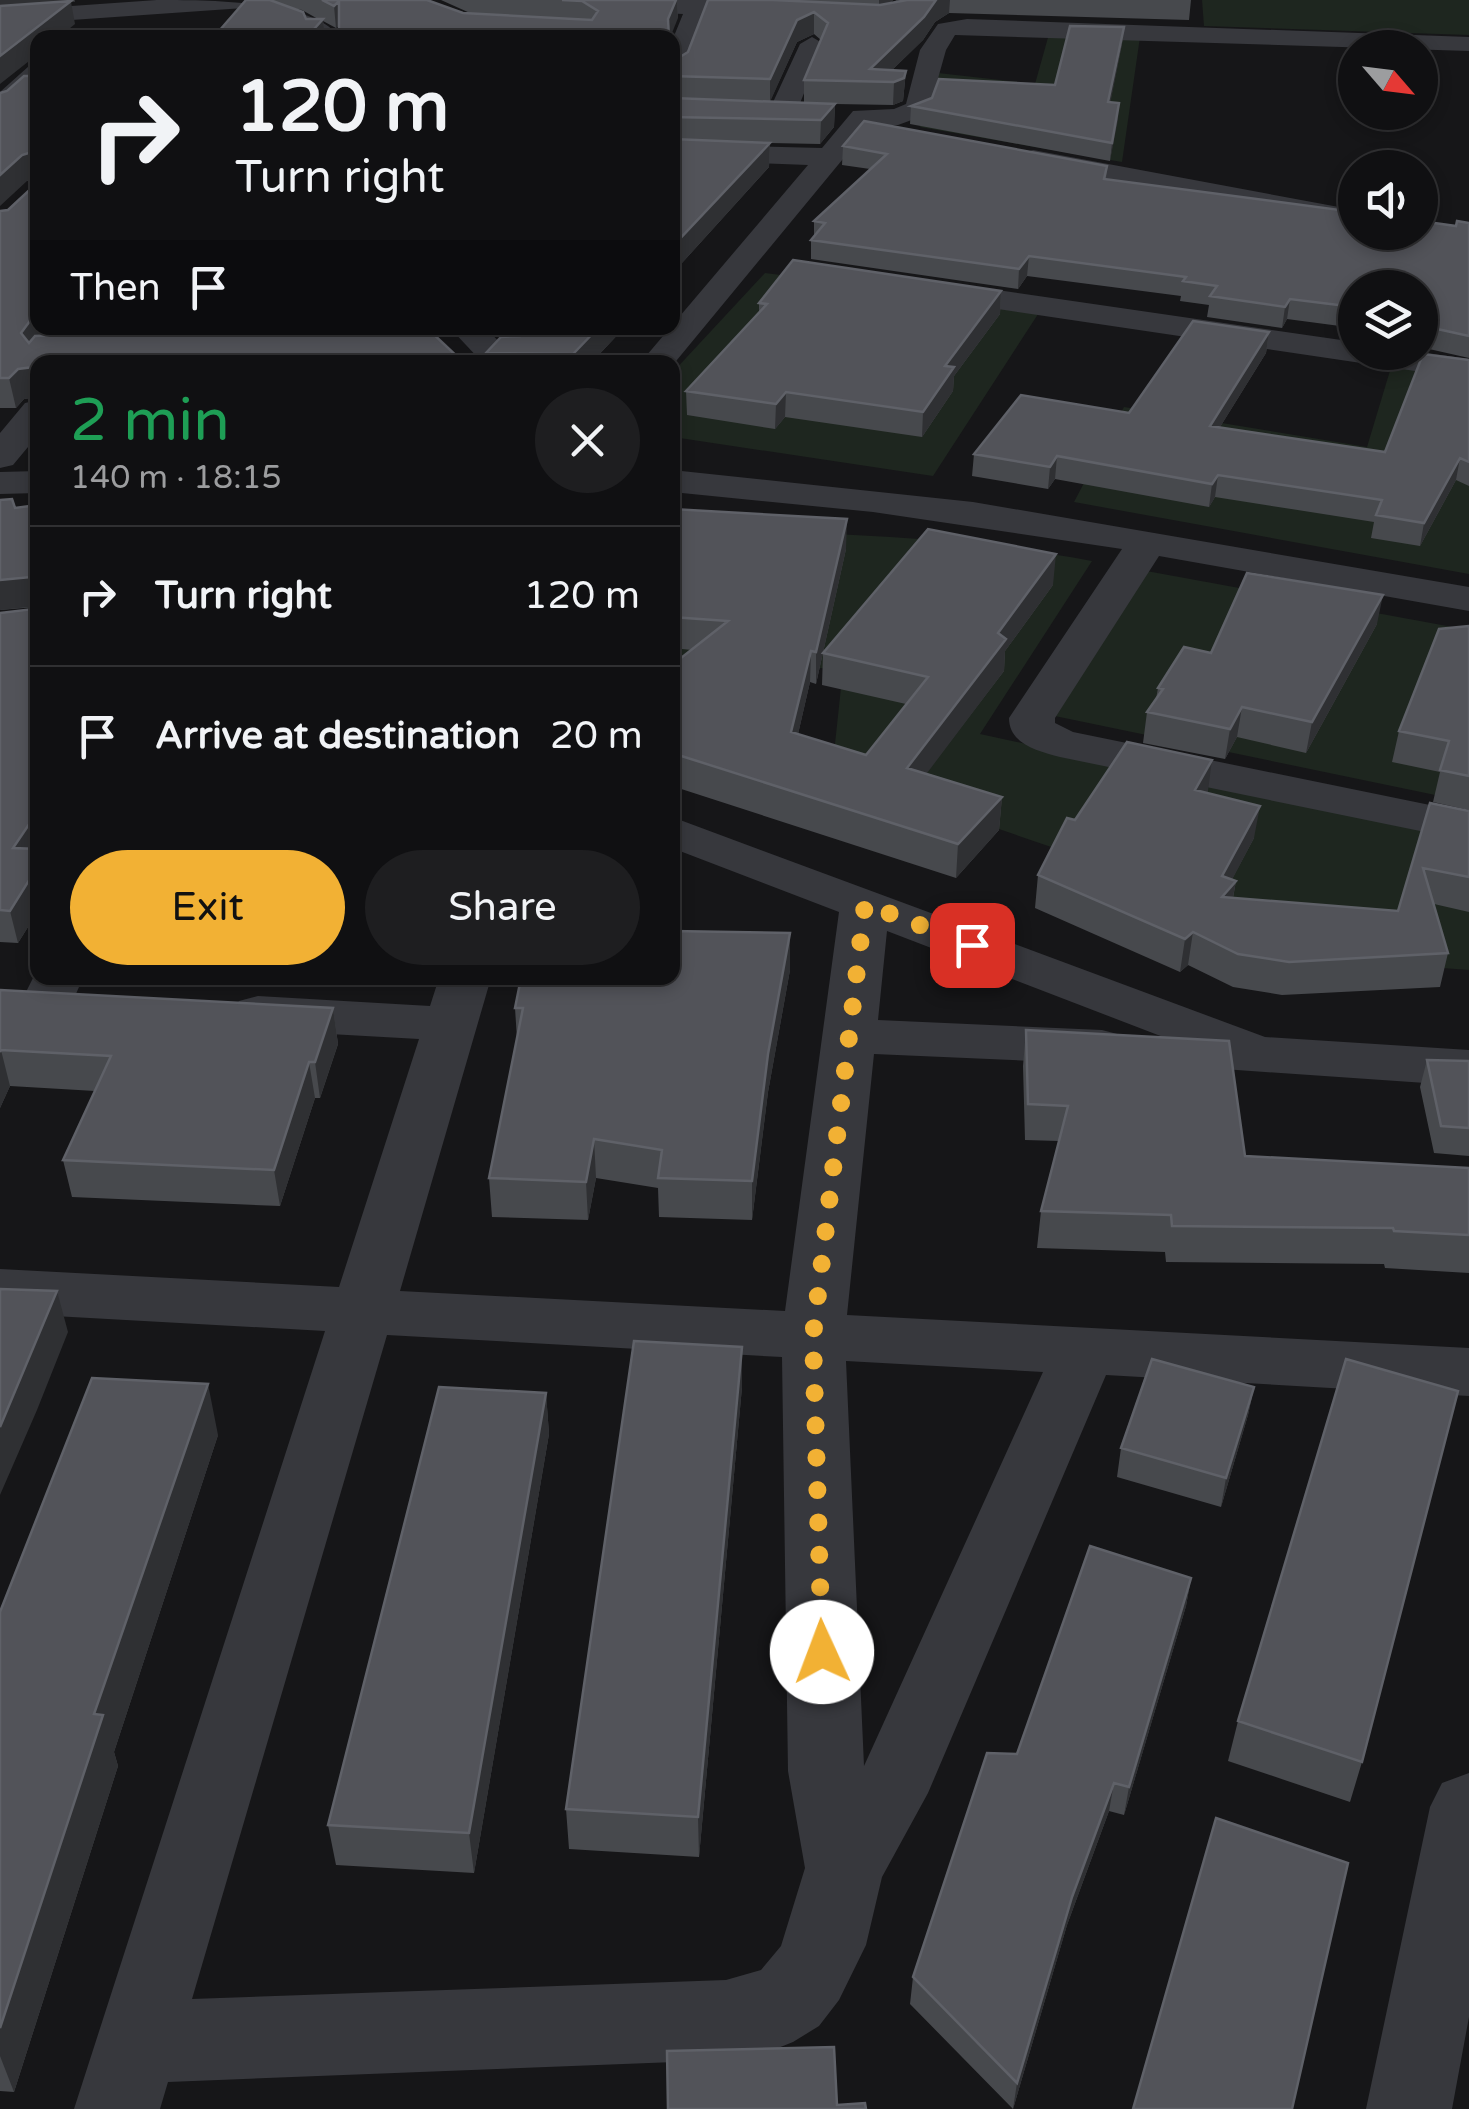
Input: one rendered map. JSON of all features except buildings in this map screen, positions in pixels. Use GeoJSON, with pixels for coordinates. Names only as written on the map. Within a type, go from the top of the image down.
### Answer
{"type":"FeatureCollection","features":[{"type":"Feature","properties":{"kind":"street"},"geometry":{"type":"LineString","coordinates":[[12,0],[44,14]]}},
{"type":"Feature","properties":{"kind":"street"},"geometry":{"type":"LineString","coordinates":[[0,18],[103,6],[246,0],[322,30]]}},
{"type":"Feature","properties":{"kind":"street"},"geometry":{"type":"LineString","coordinates":[[222,25],[246,0]]}},
{"type":"Feature","properties":{"kind":"street"},"geometry":{"type":"LineString","coordinates":[[532,0],[700,4],[879,16],[902,12],[908,0]]}},
{"type":"Feature","properties":{"kind":"street"},"geometry":{"type":"LineString","coordinates":[[182,26],[206,1]]}},
{"type":"Feature","properties":{"kind":"street"},"geometry":{"type":"LineString","coordinates":[[679,30],[700,4]]}},
{"type":"Feature","properties":{"kind":"street"},"geometry":{"type":"LineString","coordinates":[[80,30],[103,6]]}},
{"type":"Feature","properties":{"kind":"street"},"geometry":{"type":"LineString","coordinates":[[779,43],[821,45],[773,113],[841,118],[898,117],[914,112],[923,49],[943,32],[967,26],[1469,44]]}},
{"type":"Feature","properties":{"kind":"street"},"geometry":{"type":"LineString","coordinates":[[680,38],[716,40]]}},
{"type":"Feature","properties":{"kind":"street"},"geometry":{"type":"LineString","coordinates":[[0,107],[24,83]]}},
{"type":"Feature","properties":{"kind":"street"},"geometry":{"type":"LineString","coordinates":[[841,118],[913,137]]}},
{"type":"Feature","properties":{"kind":"street"},"geometry":{"type":"LineString","coordinates":[[664,355],[830,157],[841,118]]}},
{"type":"Feature","properties":{"kind":"street"},"geometry":{"type":"LineString","coordinates":[[680,152],[830,157]]}},
{"type":"Feature","properties":{"kind":"street"},"geometry":{"type":"LineString","coordinates":[[1008,154],[1338,216]]}},
{"type":"Feature","properties":{"kind":"street"},"geometry":{"type":"LineString","coordinates":[[745,263],[782,268]]}},
{"type":"Feature","properties":{"kind":"street"},"geometry":{"type":"LineString","coordinates":[[896,285],[1469,369]]}},
{"type":"Feature","properties":{"kind":"street"},"geometry":{"type":"LineString","coordinates":[[474,335],[495,355]]}},
{"type":"Feature","properties":{"kind":"street"},"geometry":{"type":"LineString","coordinates":[[0,457],[30,421]]}},
{"type":"Feature","properties":{"kind":"street"},"geometry":{"type":"LineString","coordinates":[[0,469],[30,478]]}},
{"type":"Feature","properties":{"kind":"street"},"geometry":{"type":"LineString","coordinates":[[0,483],[30,481]]}},
{"type":"Feature","properties":{"kind":"street"},"geometry":{"type":"LineString","coordinates":[[680,482],[858,496],[1469,599]]}},
{"type":"Feature","properties":{"kind":"street"},"geometry":{"type":"LineString","coordinates":[[1148,542],[1032,718],[1032,730],[1060,744],[1469,827]]}},
{"type":"Feature","properties":{"kind":"street"},"geometry":{"type":"LineString","coordinates":[[680,833],[1257,1054]]}},
{"type":"Feature","properties":{"kind":"street"},"geometry":{"type":"LineString","coordinates":[[846,1868],[826,1771],[813,1336],[865,904]]}},
{"type":"Feature","properties":{"kind":"street"},"geometry":{"type":"LineString","coordinates":[[35,993],[106,1005]]}},
{"type":"Feature","properties":{"kind":"street"},"geometry":{"type":"LineString","coordinates":[[201,1010],[458,1000],[127,2075],[726,2020],[762,2014],[790,1998],[810,1974],[825,1945],[846,1868],[890,1794],[1084,1351]]}},
{"type":"Feature","properties":{"kind":"street"},"geometry":{"type":"LineString","coordinates":[[852,1036],[1257,1054],[1469,1068]]}},
{"type":"Feature","properties":{"kind":"street"},"geometry":{"type":"LineString","coordinates":[[0,1291],[1469,1372]]}},
{"type":"Feature","properties":{"kind":"street"},"geometry":{"type":"LineString","coordinates":[[1409,2109],[1469,1807]]}},
{"type":"Feature","properties":{"kind":"shaded area"},"geometry":{"type":"Polygon","coordinates":[[[1202,0],[1469,0],[1469,35],[1438,34],[1438,30],[1204,26],[1202,0]]]}},
{"type":"Feature","properties":{"kind":"shaded area"},"geometry":{"type":"Polygon","coordinates":[[[1049,34],[1140,37],[1122,162],[920,127],[938,73],[1035,84],[1049,34]]]}},
{"type":"Feature","properties":{"kind":"shaded area"},"geometry":{"type":"Polygon","coordinates":[[[765,273],[1042,308],[933,476],[680,438],[680,364],[765,273]]]}},
{"type":"Feature","properties":{"kind":"shaded area"},"geometry":{"type":"Polygon","coordinates":[[[1390,370],[1469,375],[1469,574],[1074,502],[1124,407],[1367,447],[1390,370]]]}},
{"type":"Feature","properties":{"kind":"shaded area"},"geometry":{"type":"Polygon","coordinates":[[[680,528],[936,540],[1092,561],[980,734],[1469,839],[1469,970],[1255,954],[1259,918],[832,772],[843,669],[680,662],[680,528]]]}},
{"type":"Feature","properties":{"kind":"shaded area"},"geometry":{"type":"Polygon","coordinates":[[[1141,570],[1469,630],[1469,802],[1050,715],[1141,570]]]}},
{"type":"Feature","properties":{"kind":"route"},"geometry":{"type":"LineString","coordinates":[[822,1652],[813,1336],[865,904],[972,945]]}}]}
